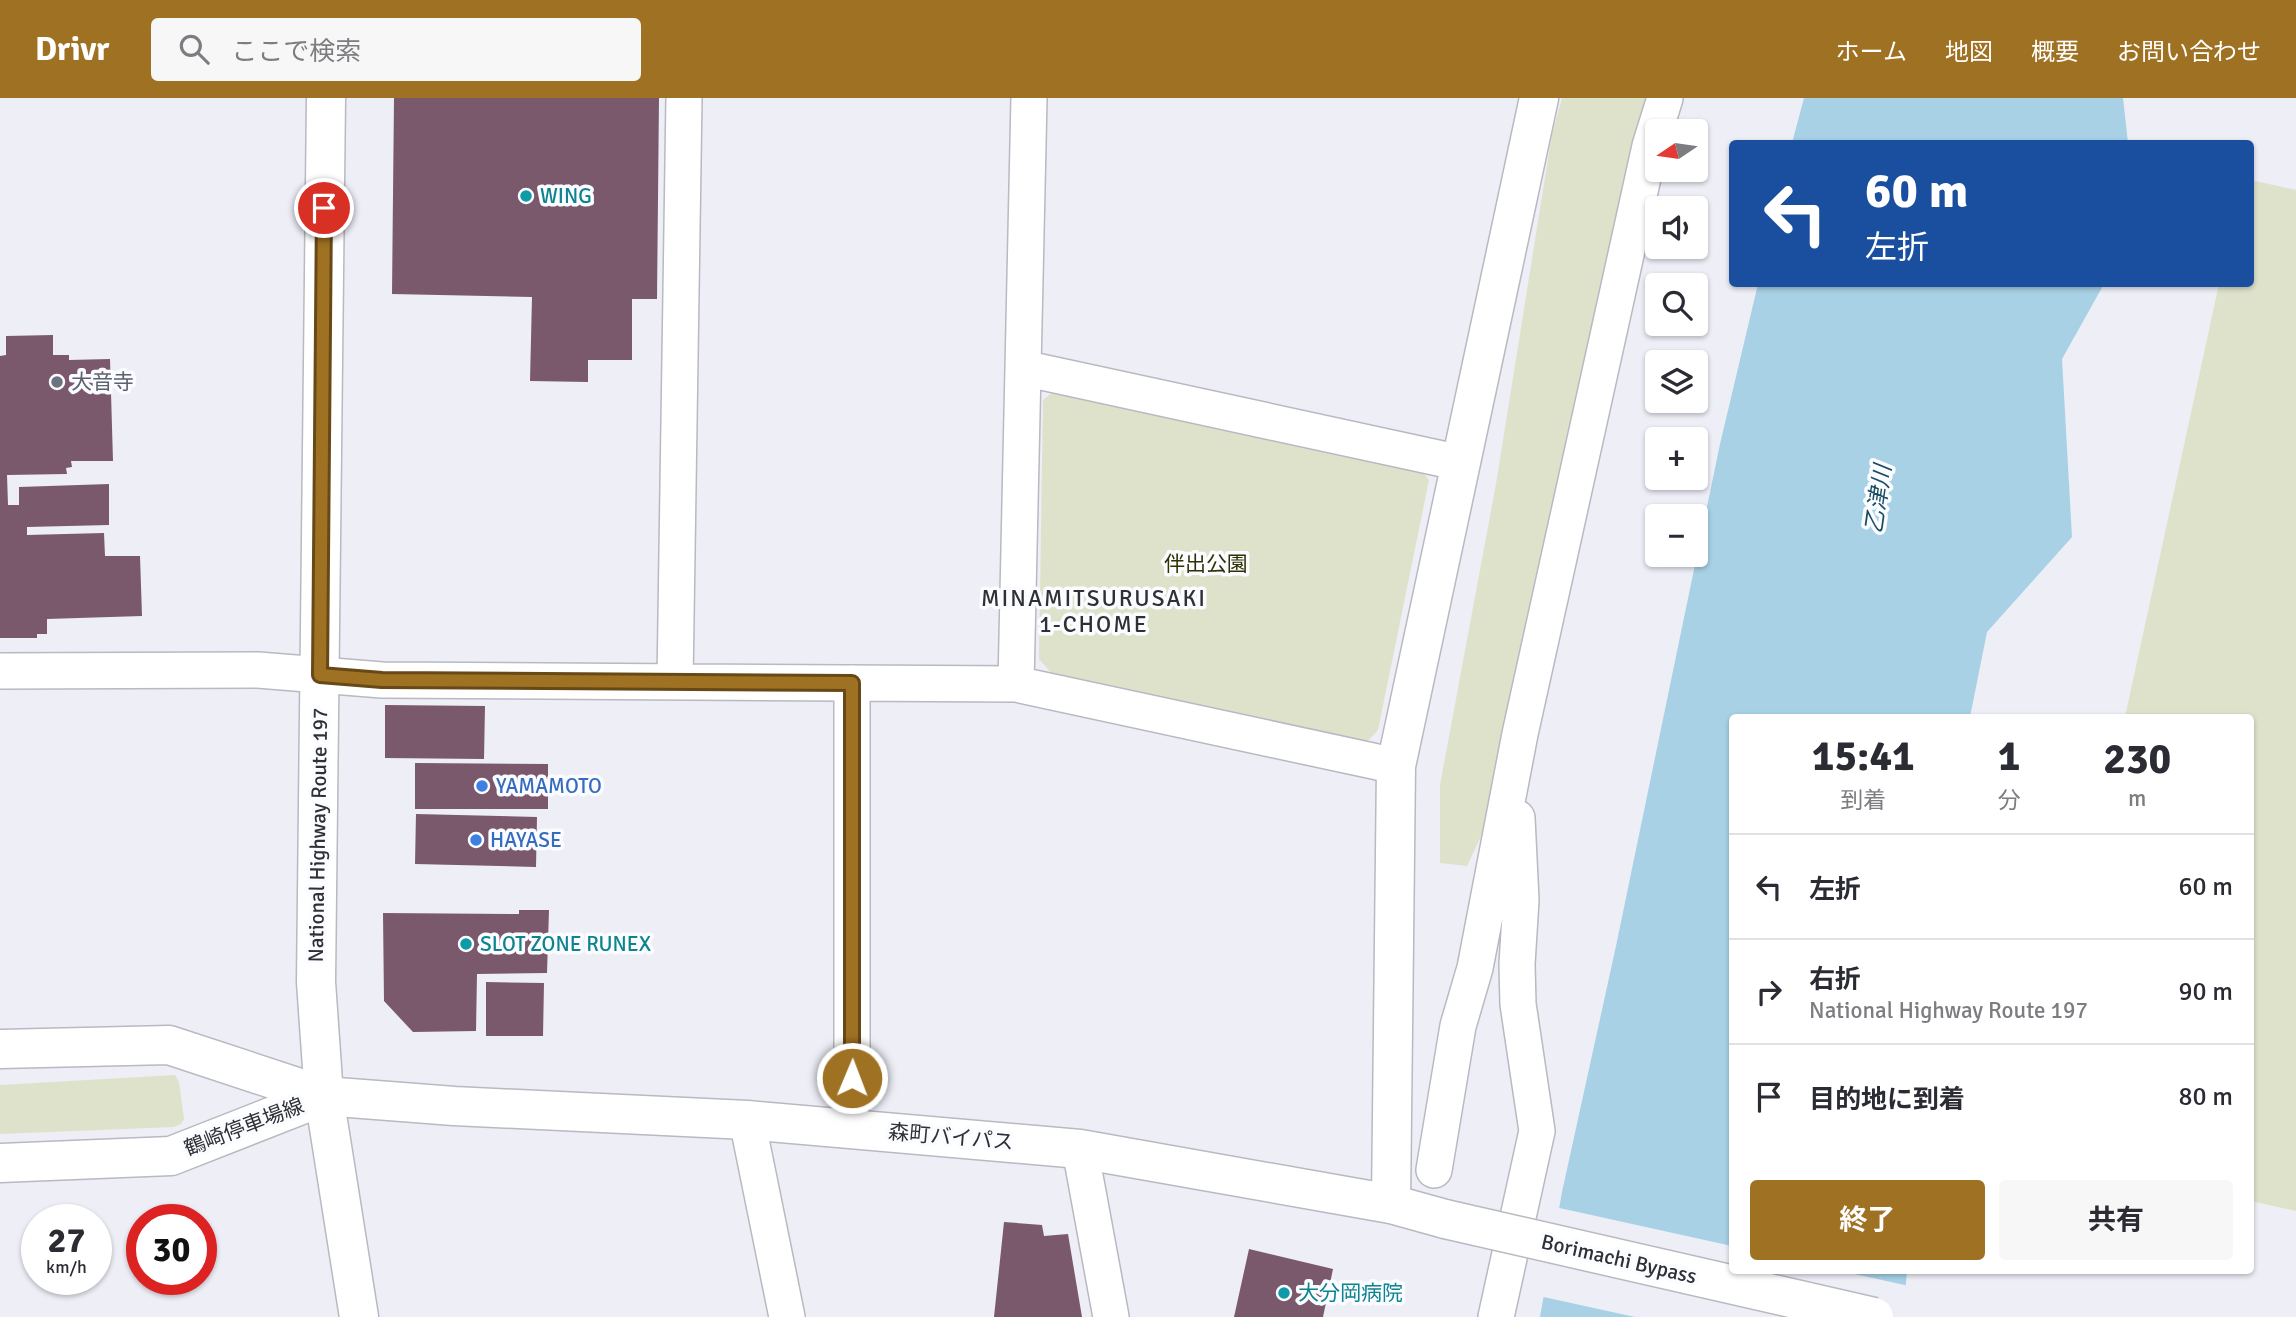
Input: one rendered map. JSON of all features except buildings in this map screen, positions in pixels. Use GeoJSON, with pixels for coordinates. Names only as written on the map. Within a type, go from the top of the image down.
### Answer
{"type":"FeatureCollection","features":[{"type":"Feature","properties":{"kind":"main road","name":"National Highway Route 197"},"geometry":{"type":"LineString","coordinates":[[326,98],[316,982],[324,1096],[359,1317]]}},
{"type":"Feature","properties":{"kind":"main road"},"geometry":{"type":"LineString","coordinates":[[1391,1204],[1396,765],[1461,463],[1534,99]]}},
{"type":"Feature","properties":{"kind":"main road","name":"鶴崎停車場線"},"geometry":{"type":"LineString","coordinates":[[0,1049],[169,1045],[324,1096]]}},
{"type":"Feature","properties":{"kind":"main road","name":"鶴崎停車場線"},"geometry":{"type":"LineString","coordinates":[[0,1163],[171,1156],[324,1096]]}},
{"type":"Feature","properties":{"kind":"main road","name":"森町バイパス"},"geometry":{"type":"LineString","coordinates":[[324,1096],[747,1120],[1080,1149],[1391,1204],[1445,1219]]}},
{"type":"Feature","properties":{"kind":"main road","name":"Borimachi Bypass"},"geometry":{"type":"LineString","coordinates":[[1445,1219],[1874,1317]]}},
{"type":"Feature","properties":{"kind":"street"},"geometry":{"type":"LineString","coordinates":[[675,682],[684,98]]}},
{"type":"Feature","properties":{"kind":"street"},"geometry":{"type":"LineString","coordinates":[[1016,684],[1029,98]]}},
{"type":"Feature","properties":{"kind":"street"},"geometry":{"type":"LineString","coordinates":[[1434,1170],[1458,1026],[1475,968],[1514,769],[1650,146],[1665,98]]}},
{"type":"Feature","properties":{"kind":"street"},"geometry":{"type":"LineString","coordinates":[[1023,368],[1461,463]]}},
{"type":"Feature","properties":{"kind":"street"},"geometry":{"type":"LineString","coordinates":[[0,671],[258,670],[382,680],[1016,684],[1396,765]]}},
{"type":"Feature","properties":{"kind":"street"},"geometry":{"type":"LineString","coordinates":[[850,1128],[852,683]]}},
{"type":"Feature","properties":{"kind":"street"},"geometry":{"type":"LineString","coordinates":[[1496,1317],[1537,1131],[1518,1004],[1517,964],[1521,900],[1514,769]]}},
{"type":"Feature","properties":{"kind":"street"},"geometry":{"type":"LineString","coordinates":[[747,1120],[787,1317]]}},
{"type":"Feature","properties":{"kind":"street"},"geometry":{"type":"LineString","coordinates":[[1080,1149],[1111,1317]]}},
{"type":"Feature","properties":{"kind":"green space"},"geometry":{"type":"Polygon","coordinates":[[[1562,98],[1654,98],[1649,119],[1645,119],[1645,138],[1492,813],[1467,866],[1440,863],[1440,785],[1496,484],[1552,134],[1562,98]]]}},
{"type":"Feature","properties":{"kind":"green space"},"geometry":{"type":"Polygon","coordinates":[[[2254,181],[2296,190],[2296,1211],[2254,1202],[2254,714],[2126,714],[2218,287],[2254,287],[2254,181]]]}},
{"type":"Feature","properties":{"kind":"green space","name":"伴出公園"},"geometry":{"type":"Polygon","coordinates":[[[1059,387],[1419,467],[1429,480],[1378,730],[1366,743],[1054,676],[1039,659],[1043,400],[1059,387]]]}},
{"type":"Feature","properties":{"kind":"green space"},"geometry":{"type":"Polygon","coordinates":[[[175,1075],[179,1082],[184,1119],[174,1127],[0,1134],[0,1085],[175,1075]]]}},
{"type":"Feature","properties":{"kind":"water"},"geometry":{"type":"Polygon","coordinates":[[[1804,98],[2123,98],[2128,140],[1793,140],[1804,98]]]}},
{"type":"Feature","properties":{"kind":"water","name":"乙津川"},"geometry":{"type":"Polygon","coordinates":[[[1757,287],[2102,287],[2062,359],[2072,537],[1987,632],[1971,714],[1729,714],[1729,1274],[1907,1274],[1903,1317],[1540,1317],[1562,1192],[1695,567],[1708,567],[1708,504],[1757,287]]]}},
{"type":"Feature","properties":{"kind":"pier"},"geometry":{"type":"Polygon","coordinates":[[[1555,1207],[1729,1245],[1729,1274],[1855,1274],[1909,1286],[1907,1317],[1635,1317],[1539,1296],[1555,1207]]]}},
{"type":"Feature","properties":{"kind":"place","name":"WING"},"geometry":{"type":"Point","coordinates":[526,196]}},
{"type":"Feature","properties":{"kind":"place","name":"大音寺"},"geometry":{"type":"Point","coordinates":[57,382]}},
{"type":"Feature","properties":{"kind":"place","name":"YAMAMOTO"},"geometry":{"type":"Point","coordinates":[482,786]}},
{"type":"Feature","properties":{"kind":"place","name":"HAYASE"},"geometry":{"type":"Point","coordinates":[476,840]}},
{"type":"Feature","properties":{"kind":"place","name":"SLOT ZONE RUNEX"},"geometry":{"type":"Point","coordinates":[466,944]}},
{"type":"Feature","properties":{"kind":"place","name":"大分岡病院"},"geometry":{"type":"Point","coordinates":[1284,1293]}},
{"type":"Feature","properties":{"kind":"district","name":"MINAMITSURUSAKI 1-CHOME"},"geometry":{"type":"Point","coordinates":[1094,611]}},
{"type":"Feature","properties":{"kind":"route"},"geometry":{"type":"LineString","coordinates":[[324,208],[320,675],[382,680],[852,683],[852,1078]]}}]}
